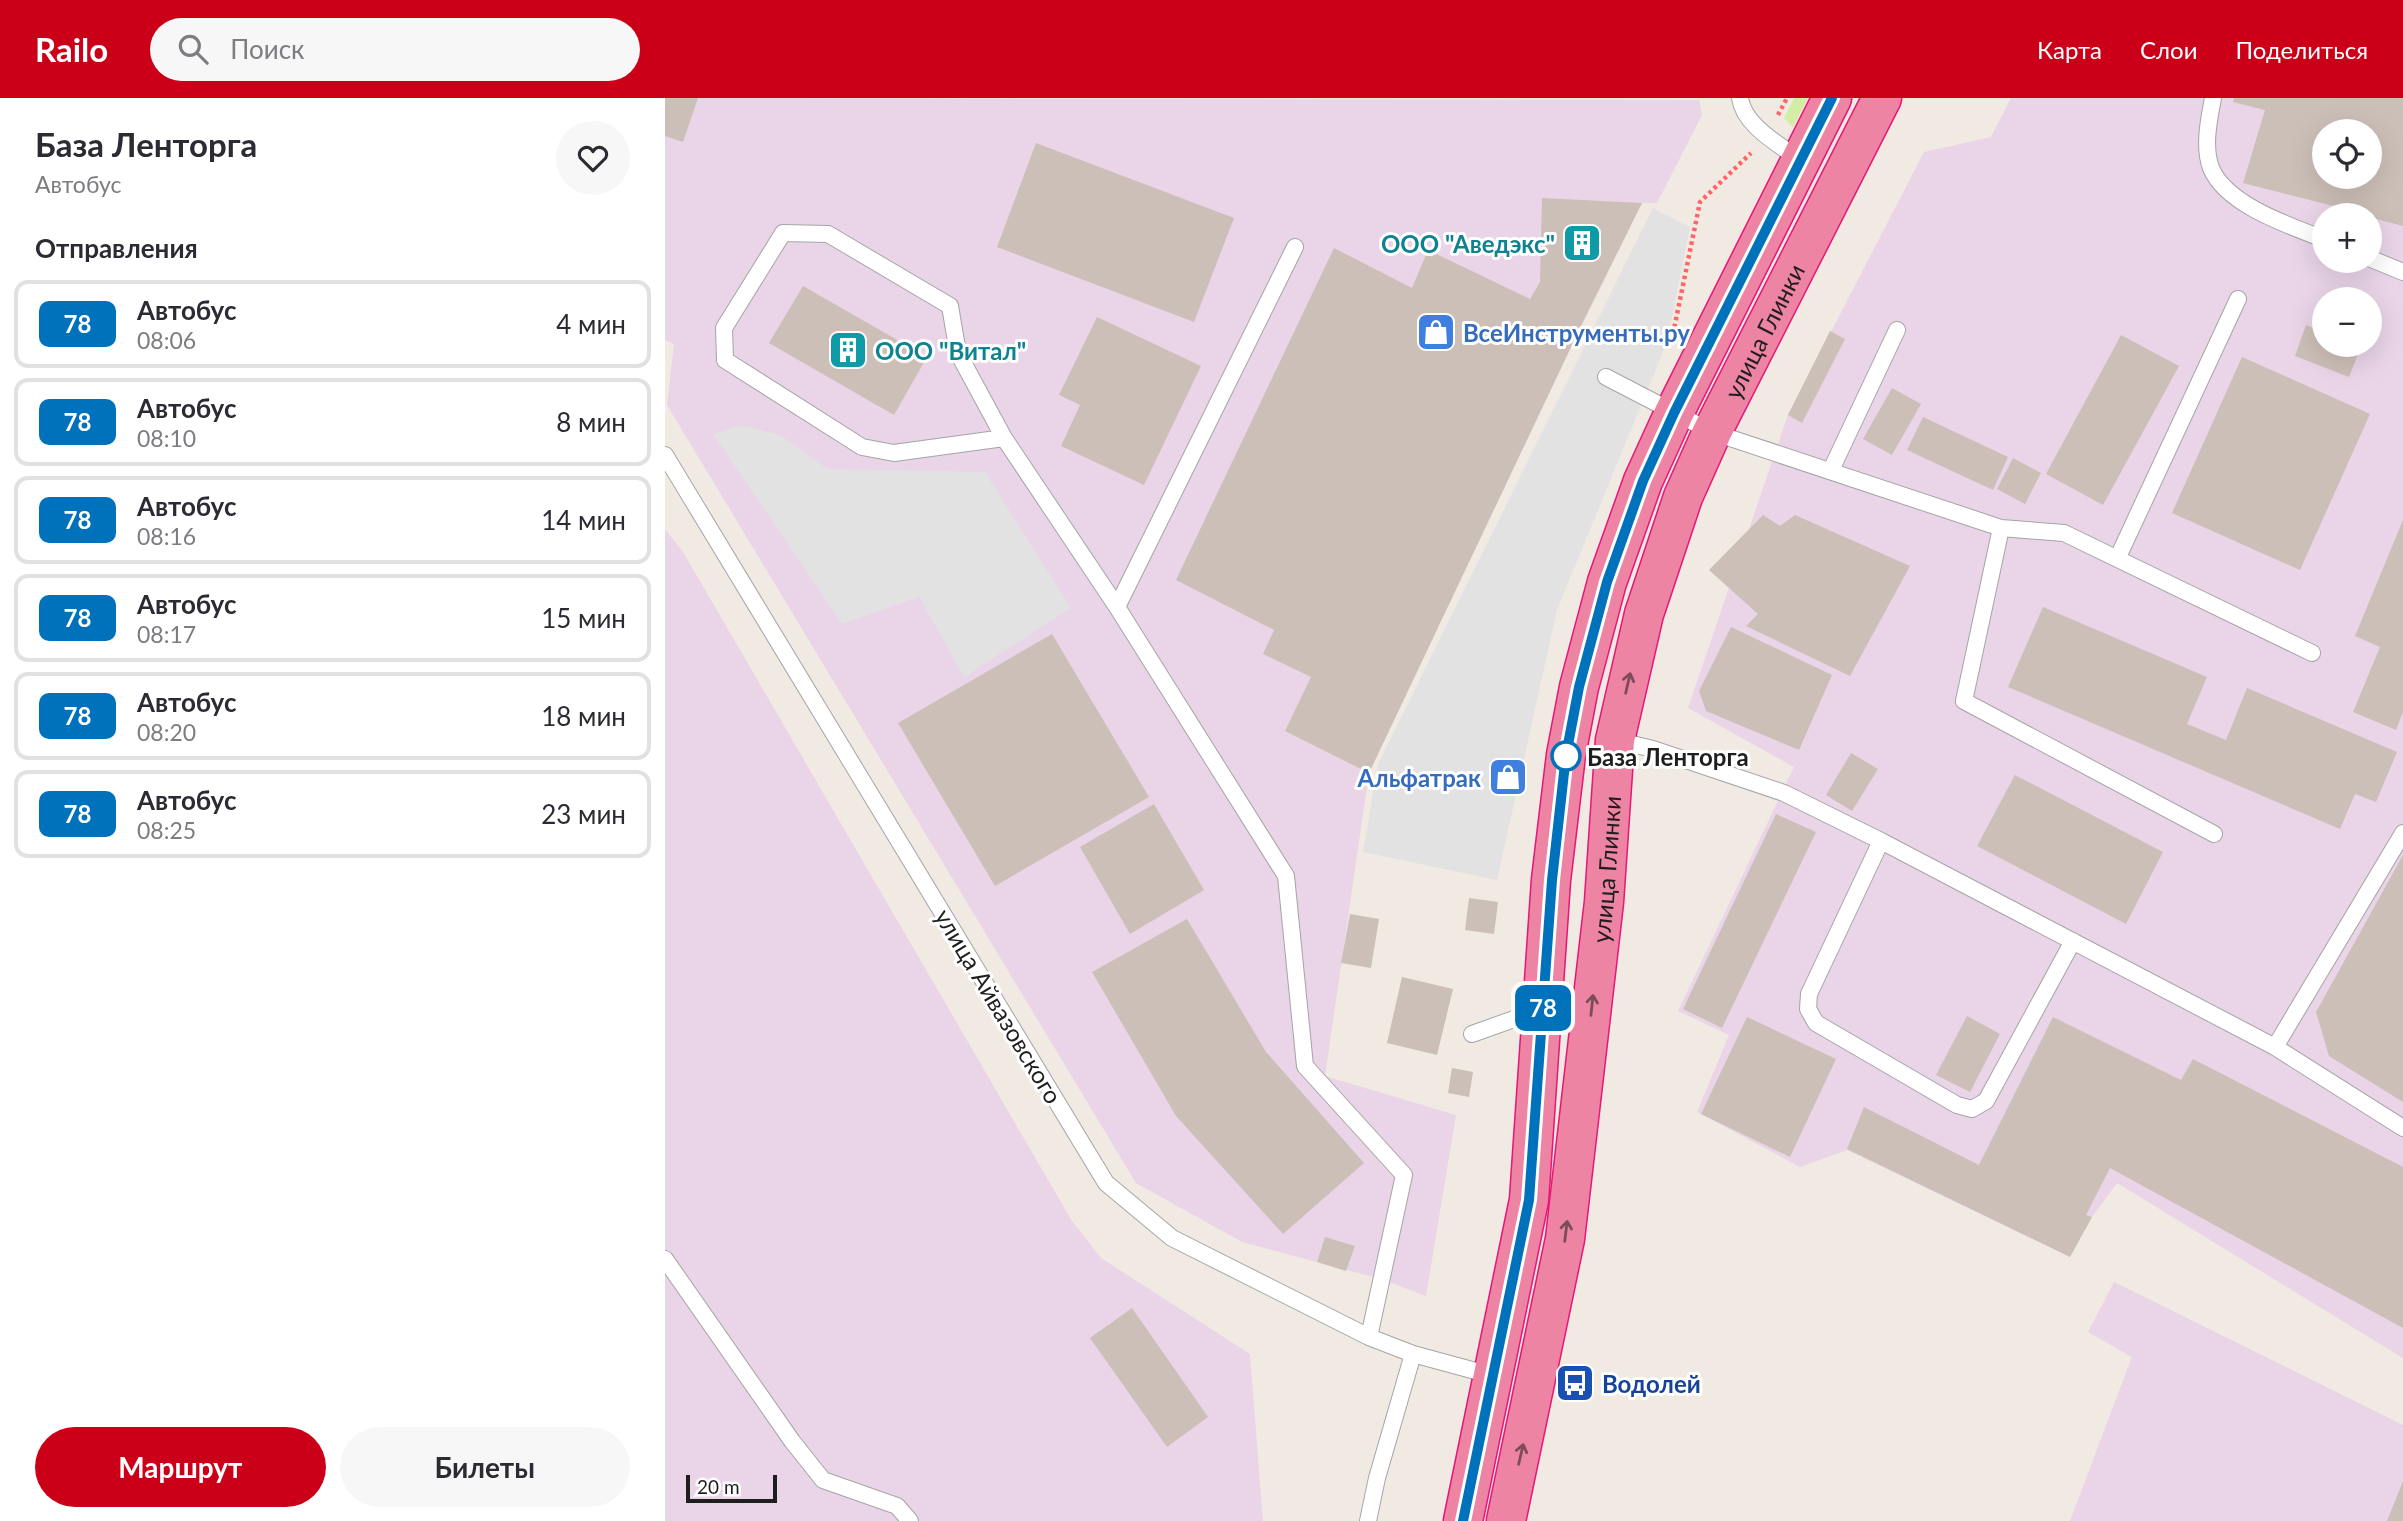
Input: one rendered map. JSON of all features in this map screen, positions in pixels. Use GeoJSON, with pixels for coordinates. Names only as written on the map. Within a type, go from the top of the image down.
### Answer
{"type":"FeatureCollection","features":[{"type":"Feature","properties":{"kind":"highway","name":"улица Глинки"},"geometry":{"type":"LineString","coordinates":[[1463,1521],[1529,1200],[1552,880],[1566,755],[1579,687],[1612,569],[1643,481],[1674,413],[1832,98]]}},
{"type":"Feature","properties":{"kind":"highway","name":"улица Глинки"},"geometry":{"type":"LineString","coordinates":[[1506,1521],[1565,1240],[1604,902],[1615,740],[1644,614],[1683,497],[1712,432],[1882,98]]}},
{"type":"Feature","properties":{"kind":"lane"},"geometry":{"type":"LineString","coordinates":[[1740,98],[1746,116],[1800,160]]}},
{"type":"Feature","properties":{"kind":"lane"},"geometry":{"type":"LineString","coordinates":[[2213,98],[2207,142],[2211,169],[2219,180],[2238,198],[2260,213],[2312,234]]}},
{"type":"Feature","properties":{"kind":"lane"},"geometry":{"type":"LineString","coordinates":[[1004,439],[894,453],[862,447],[725,360],[724,328],[783,233],[828,234],[950,306],[958,353],[1004,439],[1117,607],[1286,876],[1305,1066],[1404,1175],[1369,1337]]}},
{"type":"Feature","properties":{"kind":"lane"},"geometry":{"type":"LineString","coordinates":[[1117,607],[1295,247]]}},
{"type":"Feature","properties":{"kind":"lane"},"geometry":{"type":"LineString","coordinates":[[2382,263],[2403,272]]}},
{"type":"Feature","properties":{"kind":"lane"},"geometry":{"type":"LineString","coordinates":[[2118,557],[2238,299]]}},
{"type":"Feature","properties":{"kind":"lane"},"geometry":{"type":"LineString","coordinates":[[1831,470],[1897,330]]}},
{"type":"Feature","properties":{"kind":"lane"},"geometry":{"type":"LineString","coordinates":[[1605,377],[1712,432],[2001,528],[2064,533],[2312,653]]}},
{"type":"Feature","properties":{"kind":"lane","name":"улица Айвазовского"},"geometry":{"type":"LineString","coordinates":[[665,455],[1106,1184],[1172,1238],[1369,1337],[1413,1354],[1494,1376]]}},
{"type":"Feature","properties":{"kind":"lane"},"geometry":{"type":"LineString","coordinates":[[2001,528],[1964,701],[2214,834]]}},
{"type":"Feature","properties":{"kind":"lane"},"geometry":{"type":"LineString","coordinates":[[1615,740],[1653,749],[1784,793],[2275,1047],[2403,1128]]}},
{"type":"Feature","properties":{"kind":"lane"},"geometry":{"type":"LineString","coordinates":[[2275,1047],[2403,833]]}},
{"type":"Feature","properties":{"kind":"lane"},"geometry":{"type":"LineString","coordinates":[[1881,841],[1809,995],[1808,1009],[1816,1023],[1957,1105],[1972,1109],[1986,1101],[2073,941]]}},
{"type":"Feature","properties":{"kind":"lane"},"geometry":{"type":"LineString","coordinates":[[1472,1034],[1543,1009]]}},
{"type":"Feature","properties":{"kind":"lane"},"geometry":{"type":"LineString","coordinates":[[665,1259],[792,1441],[823,1480],[897,1506],[910,1521]]}},
{"type":"Feature","properties":{"kind":"lane"},"geometry":{"type":"LineString","coordinates":[[1368,1521],[1377,1478],[1413,1354]]}},
{"type":"Feature","properties":{"kind":"path"},"geometry":{"type":"LineString","coordinates":[[1673,337],[1700,202],[1768,136],[1787,98]]}},
{"type":"Feature","properties":{"kind":"shaded area","name":"ООО \"Аведэкс\""},"geometry":{"type":"Polygon","coordinates":[[[665,98],[1699,100],[1702,115],[1657,203],[1642,203],[1369,773],[1325,1076],[1456,1115],[1426,1296],[1381,1279],[1242,1242],[1136,1183],[667,405],[674,344],[665,340],[665,98]]]}},
{"type":"Feature","properties":{"kind":"shaded area"},"geometry":{"type":"Polygon","coordinates":[[[2011,98],[2403,98],[2403,1358],[2117,1183],[2092,1217],[2070,1257],[1847,1150],[1800,1167],[1697,1112],[1729,1035],[1678,1011],[1794,767],[1688,708],[1788,415],[1924,152],[1991,137],[2011,98]]]}},
{"type":"Feature","properties":{"kind":"shaded area"},"geometry":{"type":"Polygon","coordinates":[[[1653,208],[1690,227],[1667,342],[1557,610],[1497,880],[1363,852],[1378,764],[1653,208]]]}},
{"type":"Feature","properties":{"kind":"shaded area"},"geometry":{"type":"Polygon","coordinates":[[[742,425],[780,435],[828,469],[985,472],[1071,608],[964,677],[919,597],[842,624],[713,434],[742,425]]]}},
{"type":"Feature","properties":{"kind":"shaded area"},"geometry":{"type":"Polygon","coordinates":[[[665,529],[683,552],[1072,1221],[1101,1258],[1250,1354],[1263,1521],[665,1521],[665,529]]]}},
{"type":"Feature","properties":{"kind":"shaded area"},"geometry":{"type":"Polygon","coordinates":[[[2114,1282],[2403,1425],[2403,1521],[2070,1521],[2132,1357],[2088,1332],[2114,1282]]]}},
{"type":"Feature","properties":{"kind":"green space"},"geometry":{"type":"Polygon","coordinates":[[[1794,98],[1808,98],[1793,127],[1784,118],[1794,98]]]}},
{"type":"Feature","properties":{"kind":"building"},"geometry":{"type":"Polygon","coordinates":[[[665,98],[698,98],[683,142],[665,136],[665,98]]]}},
{"type":"Feature","properties":{"kind":"building"},"geometry":{"type":"Polygon","coordinates":[[[2234,98],[2403,98],[2403,226],[2382,220],[2382,203],[2322,203],[2243,183],[2265,110],[2233,102],[2234,98]]]}},
{"type":"Feature","properties":{"kind":"building"},"geometry":{"type":"Polygon","coordinates":[[[1036,143],[1234,218],[1194,322],[997,247],[1036,143]]]}},
{"type":"Feature","properties":{"kind":"building","name":"ООО \"Аведэкс\""},"geometry":{"type":"Polygon","coordinates":[[[1542,198],[1642,203],[1369,773],[1285,731],[1311,677],[1263,654],[1274,630],[1176,580],[1334,248],[1412,288],[1428,250],[1530,299],[1540,282],[1542,198]]]}},
{"type":"Feature","properties":{"kind":"building","name":"ООО \"Витал\""},"geometry":{"type":"Polygon","coordinates":[[[803,286],[927,357],[894,415],[769,343],[803,286]]]}},
{"type":"Feature","properties":{"kind":"building"},"geometry":{"type":"Polygon","coordinates":[[[1097,317],[1201,366],[1144,485],[1061,446],[1080,405],[1059,395],[1097,317]]]}},
{"type":"Feature","properties":{"kind":"building"},"geometry":{"type":"Polygon","coordinates":[[[2306,325],[2312,327],[2312,357],[2357,357],[2349,377],[2295,356],[2306,325]]]}},
{"type":"Feature","properties":{"kind":"building"},"geometry":{"type":"Polygon","coordinates":[[[1830,331],[1845,339],[1802,423],[1788,415],[1830,331]]]}},
{"type":"Feature","properties":{"kind":"building"},"geometry":{"type":"Polygon","coordinates":[[[2121,335],[2179,366],[2103,505],[2046,474],[2121,335]]]}},
{"type":"Feature","properties":{"kind":"building"},"geometry":{"type":"Polygon","coordinates":[[[2242,357],[2370,414],[2300,570],[2172,513],[2242,357]]]}},
{"type":"Feature","properties":{"kind":"building"},"geometry":{"type":"Polygon","coordinates":[[[1892,388],[1921,404],[1892,455],[1863,439],[1892,388]]]}},
{"type":"Feature","properties":{"kind":"building"},"geometry":{"type":"Polygon","coordinates":[[[1923,417],[2008,457],[1993,490],[1907,450],[1923,417]]]}},
{"type":"Feature","properties":{"kind":"building"},"geometry":{"type":"Polygon","coordinates":[[[2013,458],[2041,473],[2025,504],[1997,489],[2013,458]]]}},
{"type":"Feature","properties":{"kind":"building"},"geometry":{"type":"Polygon","coordinates":[[[1763,515],[1780,526],[1795,515],[1910,566],[1850,676],[1746,626],[1758,614],[1709,570],[1763,515]]]}},
{"type":"Feature","properties":{"kind":"building"},"geometry":{"type":"Polygon","coordinates":[[[2403,520],[2403,712],[2396,730],[2353,712],[2380,647],[2355,636],[2403,520]]]}},
{"type":"Feature","properties":{"kind":"building"},"geometry":{"type":"Polygon","coordinates":[[[2043,607],[2207,677],[2187,724],[2226,740],[2247,688],[2397,752],[2376,802],[2355,794],[2340,829],[2008,687],[2043,607]]]}},
{"type":"Feature","properties":{"kind":"building"},"geometry":{"type":"Polygon","coordinates":[[[1731,627],[1832,675],[1799,750],[1706,711],[1699,691],[1731,627]]]}},
{"type":"Feature","properties":{"kind":"building"},"geometry":{"type":"Polygon","coordinates":[[[1052,634],[1149,797],[995,886],[898,723],[1052,634]]]}},
{"type":"Feature","properties":{"kind":"building"},"geometry":{"type":"Polygon","coordinates":[[[1851,753],[1878,769],[1852,811],[1826,795],[1851,753]]]}},
{"type":"Feature","properties":{"kind":"building"},"geometry":{"type":"Polygon","coordinates":[[[2015,775],[2163,852],[2126,924],[1977,846],[2015,775]]]}},
{"type":"Feature","properties":{"kind":"building"},"geometry":{"type":"Polygon","coordinates":[[[1154,804],[1204,890],[1130,934],[1080,847],[1154,804]]]}},
{"type":"Feature","properties":{"kind":"building"},"geometry":{"type":"Polygon","coordinates":[[[1776,814],[1816,832],[1722,1028],[1683,1009],[1776,814]]]}},
{"type":"Feature","properties":{"kind":"building"},"geometry":{"type":"Polygon","coordinates":[[[2403,855],[2403,1102],[2329,1056],[2316,1012],[2403,855]]]}},
{"type":"Feature","properties":{"kind":"building"},"geometry":{"type":"Polygon","coordinates":[[[1469,898],[1498,902],[1494,934],[1465,930],[1469,898]]]}},
{"type":"Feature","properties":{"kind":"building"},"geometry":{"type":"Polygon","coordinates":[[[1350,914],[1379,919],[1371,968],[1341,963],[1350,914]]]}},
{"type":"Feature","properties":{"kind":"building"},"geometry":{"type":"Polygon","coordinates":[[[1187,919],[1266,1052],[1364,1163],[1283,1234],[1176,1116],[1092,972],[1187,919]]]}},
{"type":"Feature","properties":{"kind":"building"},"geometry":{"type":"Polygon","coordinates":[[[1402,977],[1453,989],[1437,1055],[1387,1043],[1402,977]]]}},
{"type":"Feature","properties":{"kind":"building"},"geometry":{"type":"Polygon","coordinates":[[[1967,1016],[2000,1034],[1970,1092],[1936,1075],[1967,1016]]]}},
{"type":"Feature","properties":{"kind":"building"},"geometry":{"type":"Polygon","coordinates":[[[1747,1017],[1836,1059],[1790,1157],[1701,1114],[1747,1017]]]}},
{"type":"Feature","properties":{"kind":"building"},"geometry":{"type":"Polygon","coordinates":[[[2053,1017],[2181,1080],[2193,1059],[2403,1167],[2403,1328],[2110,1168],[2086,1215],[2092,1217],[2070,1257],[1847,1149],[1864,1107],[1979,1165],[2053,1017]]]}},
{"type":"Feature","properties":{"kind":"building"},"geometry":{"type":"Polygon","coordinates":[[[1452,1068],[1473,1072],[1469,1097],[1448,1093],[1452,1068]]]}},
{"type":"Feature","properties":{"kind":"building"},"geometry":{"type":"Polygon","coordinates":[[[1325,1237],[1355,1246],[1346,1271],[1317,1262],[1325,1237]]]}},
{"type":"Feature","properties":{"kind":"building"},"geometry":{"type":"Polygon","coordinates":[[[1132,1308],[1208,1417],[1167,1447],[1090,1338],[1132,1308]]]}},
{"type":"Feature","properties":{"kind":"building"},"geometry":{"type":"Polygon","coordinates":[[[2403,1481],[2403,1521],[2387,1521],[2403,1481]]]}},
{"type":"Feature","properties":{"kind":"bus line","name":"78"},"geometry":{"type":"LineString","coordinates":[[1463,1521],[1529,1200],[1552,880],[1566,755],[1579,687],[1607,582],[1643,481],[1674,413],[1832,98]]}},
{"type":"Feature","properties":{"kind":"place","name":"ООО \"Аведэкс\""},"geometry":{"type":"Point","coordinates":[1582,243]}},
{"type":"Feature","properties":{"kind":"place","name":"ВсеИнструменты.ру"},"geometry":{"type":"Point","coordinates":[1436,332]}},
{"type":"Feature","properties":{"kind":"place","name":"ООО \"Витал\""},"geometry":{"type":"Point","coordinates":[848,350]}},
{"type":"Feature","properties":{"kind":"place","name":"База Ленторга"},"geometry":{"type":"Point","coordinates":[1566,756]}},
{"type":"Feature","properties":{"kind":"place","name":"Альфатрак"},"geometry":{"type":"Point","coordinates":[1508,777]}},
{"type":"Feature","properties":{"kind":"place","name":"Водолей"},"geometry":{"type":"Point","coordinates":[1575,1383]}}]}
